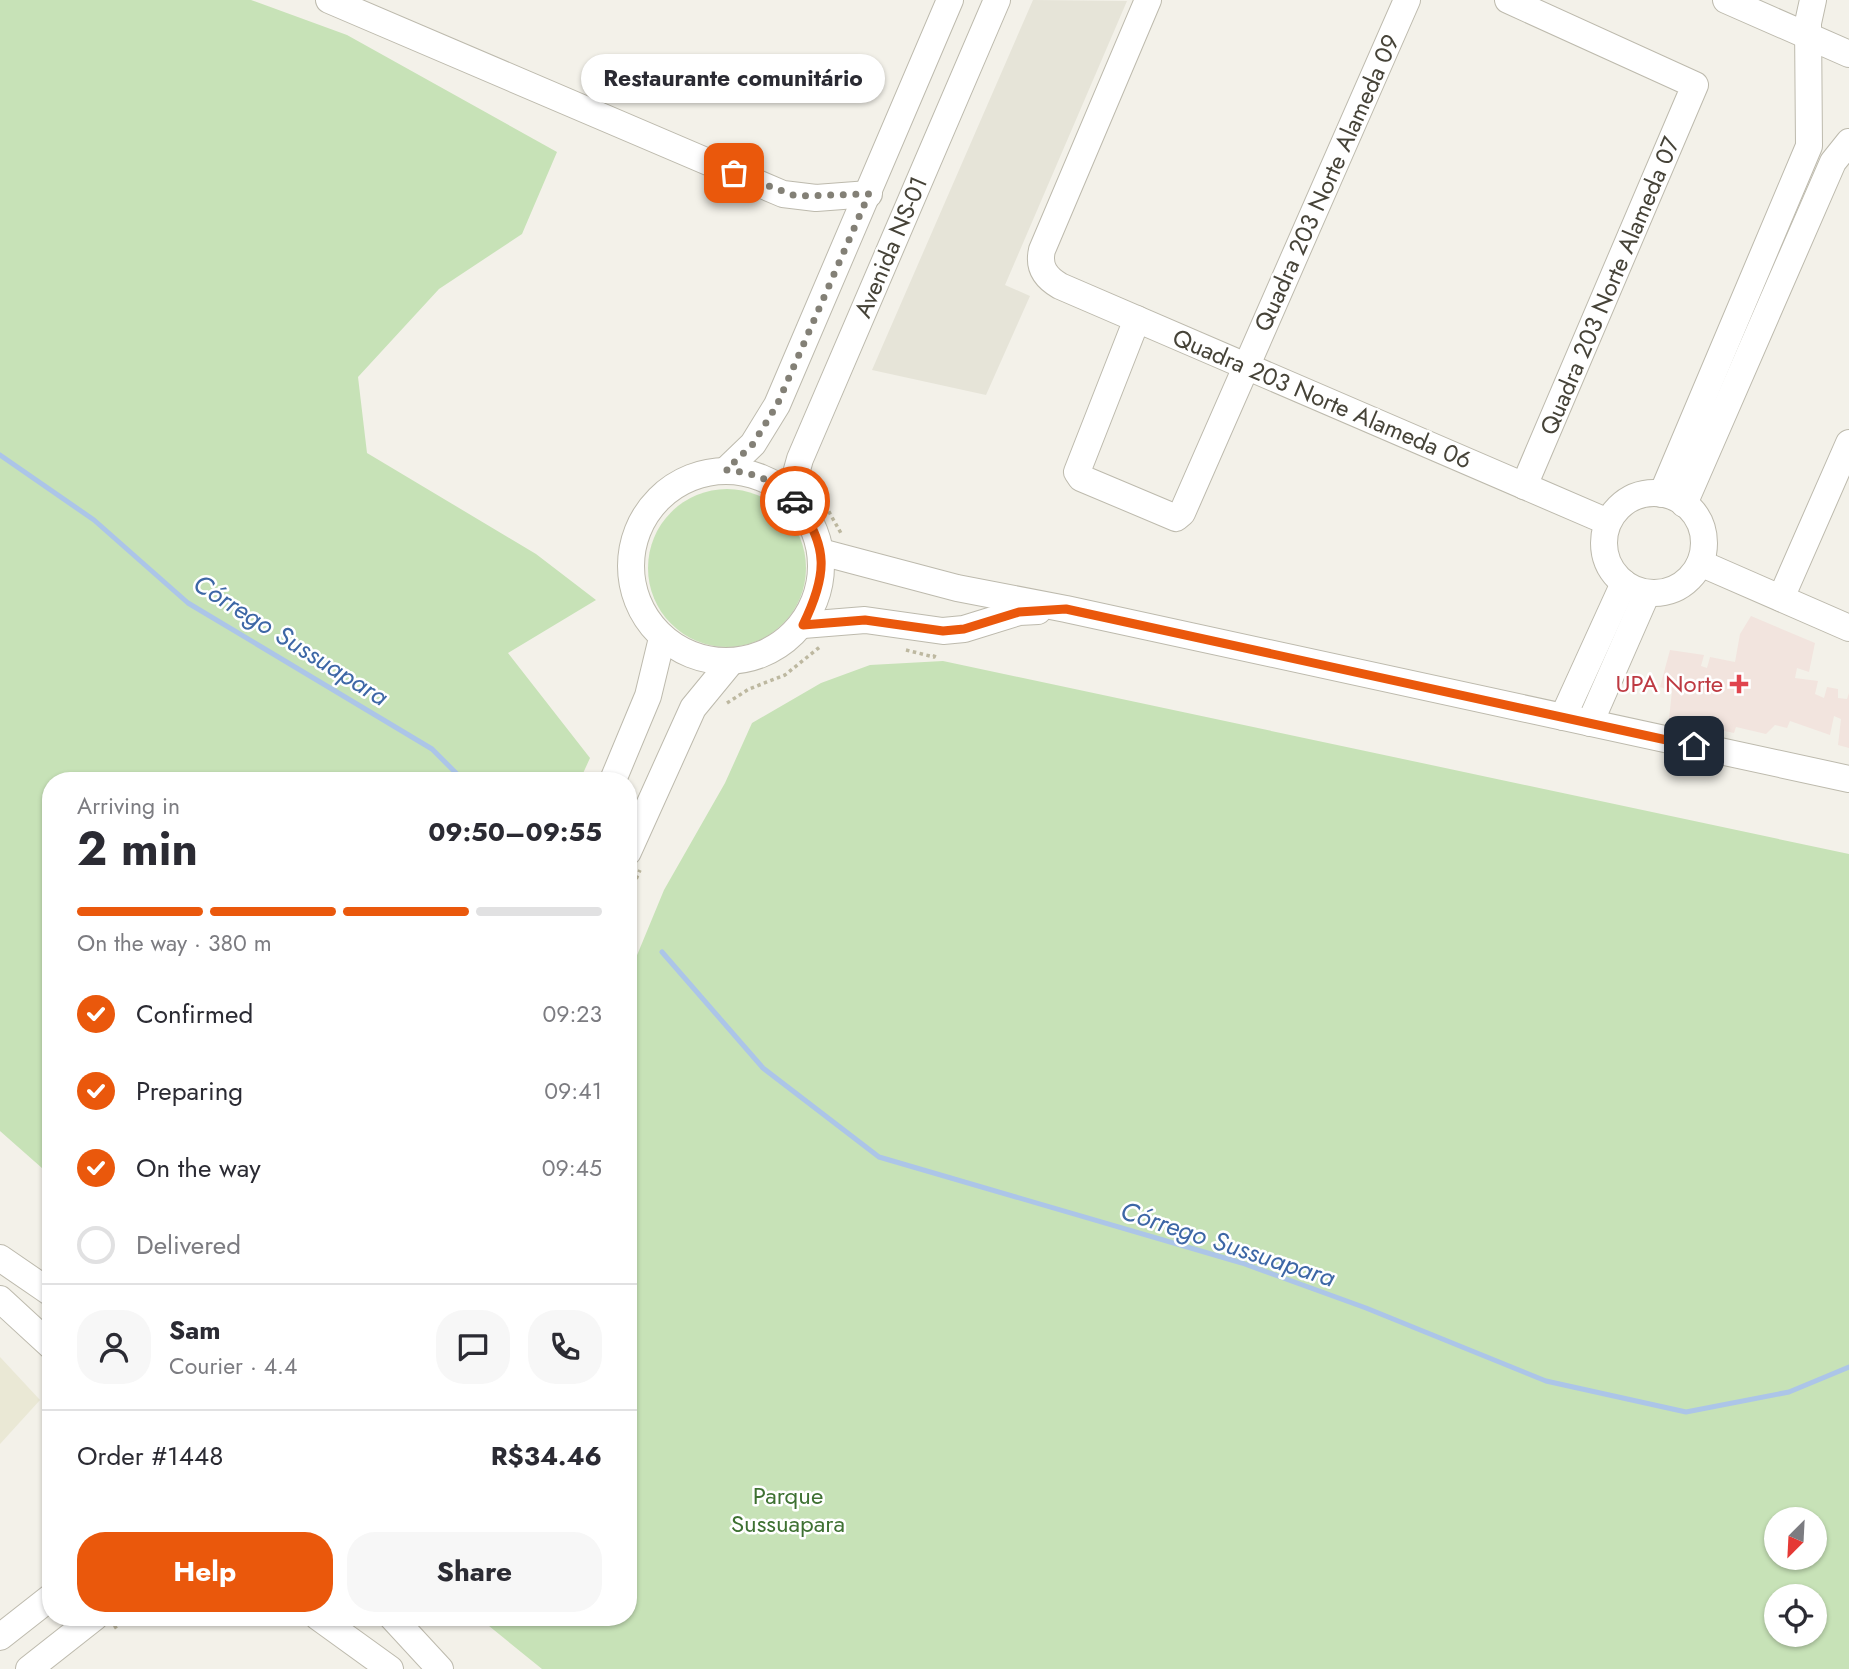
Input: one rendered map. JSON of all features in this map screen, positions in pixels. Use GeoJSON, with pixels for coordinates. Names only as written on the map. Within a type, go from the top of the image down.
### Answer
{"type":"FeatureCollection","features":[{"type":"Feature","properties":{"kind":"street"},"geometry":{"type":"LineString","coordinates":[[943,2],[987,0]]}},
{"type":"Feature","properties":{"kind":"street","name":"Avenida NS-01"},"geometry":{"type":"LineString","coordinates":[[790,495],[800,458],[997,0]]}},
{"type":"Feature","properties":{"kind":"street","name":"Quadra 203 Norte Alameda 06"},"geometry":{"type":"LineString","coordinates":[[1148,0],[1042,250],[1042,268],[1051,281],[1608,522]]}},
{"type":"Feature","properties":{"kind":"street","name":"Quadra 203 Norte Alameda 09"},"geometry":{"type":"LineString","coordinates":[[1137,319],[1077,465],[1078,475],[1177,518],[1182,513],[1247,367],[1407,0]]}},
{"type":"Feature","properties":{"kind":"street","name":"Quadra 203 Norte Alameda 07"},"geometry":{"type":"LineString","coordinates":[[1508,0],[1695,85],[1524,486]]}},
{"type":"Feature","properties":{"kind":"street"},"geometry":{"type":"LineString","coordinates":[[1726,0],[1849,54]]}},
{"type":"Feature","properties":{"kind":"street"},"geometry":{"type":"LineString","coordinates":[[1673,499],[1809,146],[1808,36],[1813,0]]}},
{"type":"Feature","properties":{"kind":"street"},"geometry":{"type":"LineString","coordinates":[[339,2],[783,194],[816,198],[869,194]]}},
{"type":"Feature","properties":{"kind":"street","name":"Avenida NS-01"},"geometry":{"type":"LineString","coordinates":[[726,470],[758,438],[777,405],[869,194],[943,2]]}},
{"type":"Feature","properties":{"kind":"street"},"geometry":{"type":"LineString","coordinates":[[1673,499],[1833,162],[1849,142]]}},
{"type":"Feature","properties":{"kind":"street"},"geometry":{"type":"LineString","coordinates":[[1781,598],[1849,443]]}},
{"type":"Feature","properties":{"kind":"street"},"geometry":{"type":"LineString","coordinates":[[833,546],[819,590],[803,625],[777,647],[757,657],[730,663],[702,659],[662,638],[642,613],[631,583],[631,551],[640,522],[660,496],[686,479],[726,470],[743,472],[768,480],[790,495],[833,546],[957,588],[1066,609],[1849,779]]}},
{"type":"Feature","properties":{"kind":"street"},"geometry":{"type":"LineString","coordinates":[[1645,494],[1673,499],[1696,516],[1704,547],[1700,563],[1691,577],[1678,587],[1635,588],[1612,570],[1605,553],[1608,522],[1629,500],[1645,494]]}},
{"type":"Feature","properties":{"kind":"street"},"geometry":{"type":"LineString","coordinates":[[1700,563],[1849,628]]}},
{"type":"Feature","properties":{"kind":"street"},"geometry":{"type":"LineString","coordinates":[[1563,717],[1635,588]]}},
{"type":"Feature","properties":{"kind":"street"},"geometry":{"type":"LineString","coordinates":[[1590,723],[1635,588]]}},
{"type":"Feature","properties":{"kind":"street"},"geometry":{"type":"LineString","coordinates":[[803,625],[865,620],[943,631],[964,629],[1019,612],[1066,609]]}},
{"type":"Feature","properties":{"kind":"street"},"geometry":{"type":"LineString","coordinates":[[616,772],[648,696],[662,638]]}},
{"type":"Feature","properties":{"kind":"street"},"geometry":{"type":"LineString","coordinates":[[637,854],[692,708],[730,663]]}},
{"type":"Feature","properties":{"kind":"street"},"geometry":{"type":"LineString","coordinates":[[0,1258],[42,1287]]}},
{"type":"Feature","properties":{"kind":"street"},"geometry":{"type":"LineString","coordinates":[[0,1299],[42,1338]]}},
{"type":"Feature","properties":{"kind":"street"},"geometry":{"type":"LineString","coordinates":[[0,1637],[42,1604]]}},
{"type":"Feature","properties":{"kind":"street"},"geometry":{"type":"LineString","coordinates":[[29,1669],[84,1626]]}},
{"type":"Feature","properties":{"kind":"street"},"geometry":{"type":"LineString","coordinates":[[330,1626],[390,1669]]}},
{"type":"Feature","properties":{"kind":"street"},"geometry":{"type":"LineString","coordinates":[[400,1626],[440,1669]]}},
{"type":"Feature","properties":{"kind":"path"},"geometry":{"type":"LineString","coordinates":[[816,477],[815,490],[833,546]]}},
{"type":"Feature","properties":{"kind":"path"},"geometry":{"type":"LineString","coordinates":[[900,649],[934,657],[943,631]]}},
{"type":"Feature","properties":{"kind":"path"},"geometry":{"type":"LineString","coordinates":[[717,709],[749,689],[785,676],[827,640]]}},
{"type":"Feature","properties":{"kind":"shaded area"},"geometry":{"type":"Polygon","coordinates":[[[1033,0],[1127,1],[1005,285],[1030,296],[986,395],[872,370],[1033,0]]]}},
{"type":"Feature","properties":{"kind":"shaded area","name":"UPA Norte"},"geometry":{"type":"Polygon","coordinates":[[[1751,616],[1815,643],[1809,672],[1797,668],[1795,678],[1818,681],[1815,694],[1824,698],[1827,687],[1838,689],[1838,698],[1847,699],[1849,693],[1849,748],[1838,745],[1841,719],[1834,716],[1830,735],[1790,721],[1787,728],[1775,725],[1766,734],[1736,727],[1734,733],[1669,719],[1672,691],[1660,687],[1670,650],[1704,655],[1701,666],[1707,668],[1710,657],[1735,662],[1740,634],[1751,616]]]}},
{"type":"Feature","properties":{"kind":"shaded area"},"geometry":{"type":"Polygon","coordinates":[[[0,1357],[40,1400],[0,1444],[0,1357]]]}},
{"type":"Feature","properties":{"kind":"green space"},"geometry":{"type":"Polygon","coordinates":[[[0,0],[251,0],[347,35],[557,152],[522,234],[439,289],[358,377],[367,453],[536,554],[596,600],[508,653],[590,758],[584,772],[42,772],[42,1168],[0,1131],[0,0]]]}},
{"type":"Feature","properties":{"kind":"green space"},"geometry":{"type":"Polygon","coordinates":[[[727,489],[757,495],[783,512],[800,538],[806,568],[800,598],[783,624],[757,641],[727,647],[697,641],[671,624],[654,598],[648,568],[654,538],[671,512],[697,495],[727,489]]]}},
{"type":"Feature","properties":{"kind":"green space","name":"Parque Sussuapara"},"geometry":{"type":"Polygon","coordinates":[[[943,661],[1849,854],[1849,1669],[542,1669],[489,1626],[637,1626],[637,955],[664,890],[725,783],[752,723],[821,683],[870,665],[943,661]]]}},
{"type":"Feature","properties":{"kind":"waterway","name":"Córrego Sussuapara"},"geometry":{"type":"LineString","coordinates":[[0,455],[94,520],[188,603],[432,749],[455,772]]}},
{"type":"Feature","properties":{"kind":"waterway","name":"Córrego Sussuapara"},"geometry":{"type":"LineString","coordinates":[[662,952],[763,1068],[879,1157],[1242,1263],[1366,1308],[1546,1381],[1686,1412],[1789,1392],[1849,1367]]}},
{"type":"Feature","properties":{"kind":"way so far"},"geometry":{"type":"LineString","coordinates":[[734,173],[783,194],[816,198],[869,194],[777,405],[753,444],[726,470],[768,480],[795,501]]}},
{"type":"Feature","properties":{"kind":"place","name":"Restaurante comunitário"},"geometry":{"type":"Point","coordinates":[734,173]}},
{"type":"Feature","properties":{"kind":"place","name":"UPA Norte"},"geometry":{"type":"Point","coordinates":[1739,684]}},
{"type":"Feature","properties":{"kind":"route"},"geometry":{"type":"LineString","coordinates":[[795,501],[811,521],[821,552],[819,590],[803,625],[865,620],[943,631],[964,629],[1019,612],[1066,609],[1694,746]]}}]}
